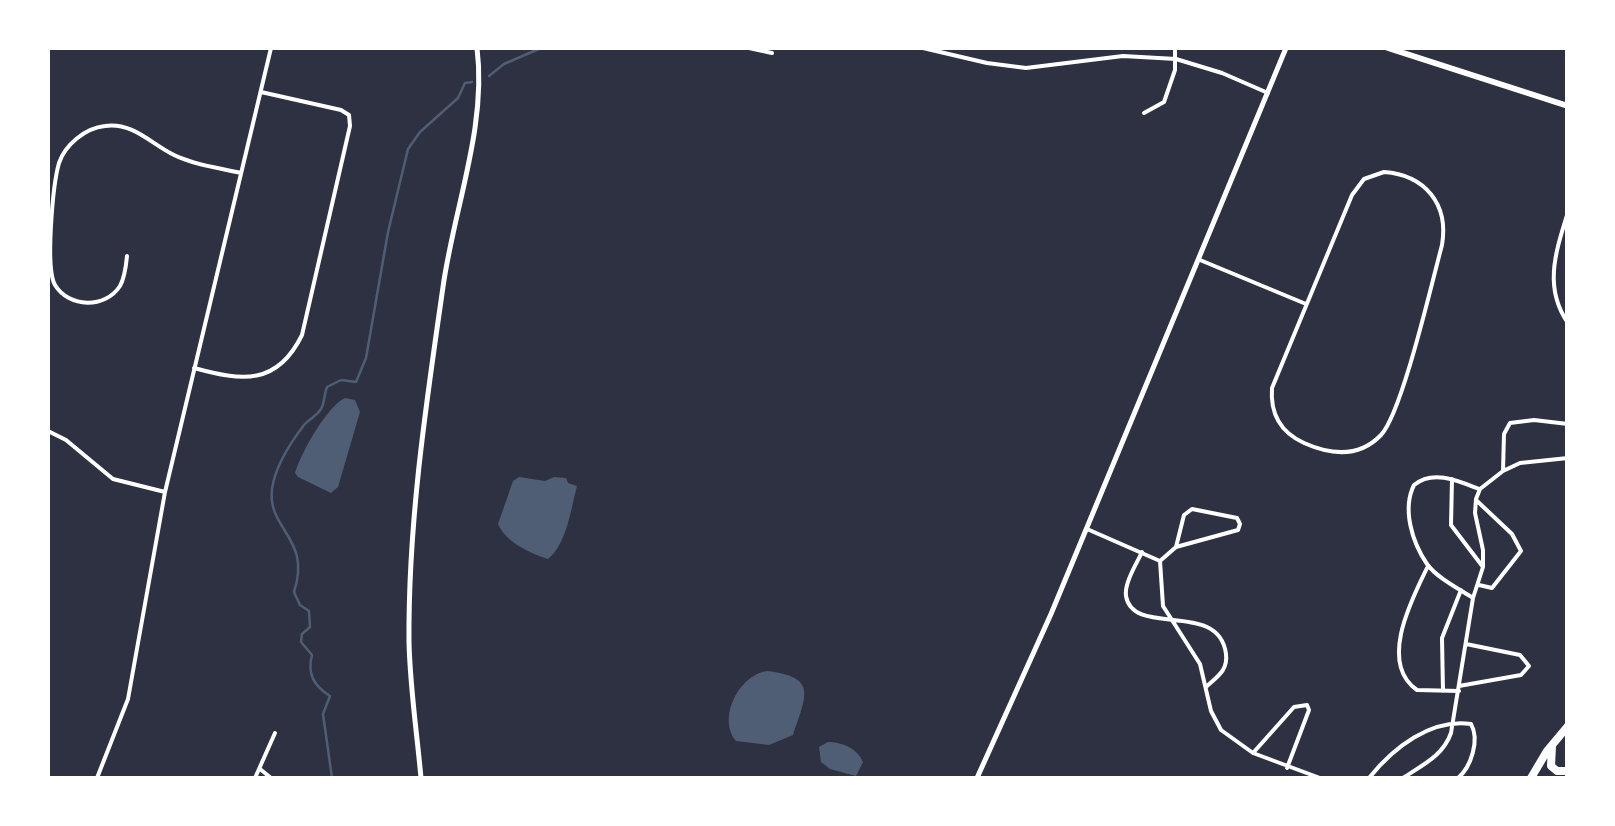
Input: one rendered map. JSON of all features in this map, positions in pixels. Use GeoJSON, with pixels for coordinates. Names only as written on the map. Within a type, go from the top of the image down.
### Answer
{"type":"FeatureCollection","features":[{"type":"Feature","properties":{"kind":"highway"},"geometry":{"type":"LineString","coordinates":[[1532,778],[1568,726]]}},
{"type":"Feature","properties":{"kind":"highway"},"geometry":{"type":"LineString","coordinates":[[1552,746],[1551,766],[1568,771]]}},
{"type":"Feature","properties":{"kind":"main road"},"geometry":{"type":"LineString","coordinates":[[1388,48],[1568,106]]}},
{"type":"Feature","properties":{"kind":"street"},"geometry":{"type":"LineString","coordinates":[[97,778],[128,699],[166,492],[271,48]]}},
{"type":"Feature","properties":{"kind":"street"},"geometry":{"type":"LineString","coordinates":[[421,778],[409,644],[411,578],[434,349],[450,237],[475,128],[480,76],[477,48]]}},
{"type":"Feature","properties":{"kind":"street"},"geometry":{"type":"LineString","coordinates":[[748,48],[772,53]]}},
{"type":"Feature","properties":{"kind":"street"},"geometry":{"type":"LineString","coordinates":[[923,48],[1026,68],[1123,56],[1176,60],[1222,73],[1268,93]]}},
{"type":"Feature","properties":{"kind":"street"},"geometry":{"type":"LineString","coordinates":[[1144,113],[1164,102],[1176,60],[1175,48]]}},
{"type":"Feature","properties":{"kind":"street"},"geometry":{"type":"LineString","coordinates":[[977,778],[1087,529],[1286,48]]}},
{"type":"Feature","properties":{"kind":"street"},"geometry":{"type":"LineString","coordinates":[[194,368],[223,376],[263,375],[293,354],[302,336],[350,126],[349,115],[261,92]]}},
{"type":"Feature","properties":{"kind":"street"},"geometry":{"type":"LineString","coordinates":[[126,256],[125,275],[119,288],[107,299],[92,304],[74,300],[58,290],[50,274],[48,257],[59,162],[71,143],[90,130],[125,126],[175,156],[241,173]]}},
{"type":"Feature","properties":{"kind":"street"},"geometry":{"type":"LineString","coordinates":[[1384,172],[1407,176],[1428,188],[1442,215],[1442,245],[1390,422],[1377,439],[1358,450],[1345,453],[1319,449],[1287,433],[1275,418],[1272,388],[1306,304],[1356,186],[1384,172]]}},
{"type":"Feature","properties":{"kind":"street"},"geometry":{"type":"LineString","coordinates":[[1568,212],[1554,258],[1552,281],[1557,305],[1568,324]]}},
{"type":"Feature","properties":{"kind":"street"},"geometry":{"type":"LineString","coordinates":[[1200,260],[1306,304]]}},
{"type":"Feature","properties":{"kind":"street"},"geometry":{"type":"LineString","coordinates":[[1503,471],[1504,434],[1510,423],[1534,420],[1568,424]]}},
{"type":"Feature","properties":{"kind":"street"},"geometry":{"type":"LineString","coordinates":[[48,431],[66,440],[113,479],[166,492]]}},
{"type":"Feature","properties":{"kind":"street"},"geometry":{"type":"LineString","coordinates":[[1403,778],[1446,745],[1453,722],[1483,567],[1474,513],[1480,489],[1520,462],[1568,458]]}},
{"type":"Feature","properties":{"kind":"street"},"geometry":{"type":"LineString","coordinates":[[1474,598],[1428,566],[1410,521],[1410,494],[1420,480],[1452,478],[1480,489]]}},
{"type":"Feature","properties":{"kind":"street"},"geometry":{"type":"LineString","coordinates":[[1452,478],[1451,525],[1483,567]]}},
{"type":"Feature","properties":{"kind":"street"},"geometry":{"type":"LineString","coordinates":[[1476,500],[1512,534],[1521,551],[1492,588],[1479,585]]}},
{"type":"Feature","properties":{"kind":"street"},"geometry":{"type":"LineString","coordinates":[[1160,561],[1176,547],[1238,530],[1240,524],[1237,518],[1192,508],[1184,514],[1176,547]]}},
{"type":"Feature","properties":{"kind":"street"},"geometry":{"type":"LineString","coordinates":[[1087,529],[1160,561]]}},
{"type":"Feature","properties":{"kind":"street"},"geometry":{"type":"LineString","coordinates":[[1142,552],[1125,592],[1127,600],[1134,610],[1146,616],[1189,620],[1212,629],[1223,643],[1227,659],[1223,673],[1207,686]]}},
{"type":"Feature","properties":{"kind":"street"},"geometry":{"type":"LineString","coordinates":[[1160,561],[1163,606],[1200,664],[1211,711],[1221,730],[1252,754],[1320,778]]}},
{"type":"Feature","properties":{"kind":"street"},"geometry":{"type":"LineString","coordinates":[[1428,566],[1404,614],[1400,633],[1401,659],[1410,686],[1431,693],[1459,689],[1521,675],[1528,666],[1520,655],[1466,644]]}},
{"type":"Feature","properties":{"kind":"street"},"geometry":{"type":"LineString","coordinates":[[1443,691],[1442,638],[1461,590]]}},
{"type":"Feature","properties":{"kind":"street"},"geometry":{"type":"LineString","coordinates":[[1252,754],[1294,708],[1307,705],[1309,710],[1287,768]]}},
{"type":"Feature","properties":{"kind":"street"},"geometry":{"type":"LineString","coordinates":[[1369,778],[1405,742],[1453,722],[1470,724],[1476,734],[1469,765],[1458,778]]}},
{"type":"Feature","properties":{"kind":"street"},"geometry":{"type":"LineString","coordinates":[[255,778],[275,733]]}},
{"type":"Feature","properties":{"kind":"street"},"geometry":{"type":"LineString","coordinates":[[260,769],[271,778]]}},
{"type":"Feature","properties":{"kind":"water"},"geometry":{"type":"Polygon","coordinates":[[[345,398],[355,400],[360,412],[338,487],[331,493],[295,473],[323,420],[345,398]]]}},
{"type":"Feature","properties":{"kind":"water"},"geometry":{"type":"Polygon","coordinates":[[[519,477],[545,481],[566,478],[577,486],[564,535],[548,559],[519,546],[498,524],[513,481],[519,477]]]}},
{"type":"Feature","properties":{"kind":"water"},"geometry":{"type":"Polygon","coordinates":[[[767,671],[794,678],[804,690],[793,735],[769,745],[736,741],[729,721],[734,699],[748,680],[767,671]]]}},
{"type":"Feature","properties":{"kind":"water"},"geometry":{"type":"Polygon","coordinates":[[[828,742],[857,753],[863,762],[856,776],[830,769],[821,762],[819,747],[828,742]]]}},
{"type":"Feature","properties":{"kind":"waterway"},"geometry":{"type":"LineString","coordinates":[[489,76],[504,64],[541,48]]}},
{"type":"Feature","properties":{"kind":"waterway"},"geometry":{"type":"LineString","coordinates":[[332,778],[323,714],[330,696],[313,679],[312,655],[301,642],[302,634],[310,627],[309,611],[300,605],[294,592],[297,559],[276,515],[272,489],[284,455],[304,425],[321,409],[327,387],[341,380],[356,382],[366,358],[388,232],[408,149],[420,132],[458,98],[465,83],[472,82]]}}]}
